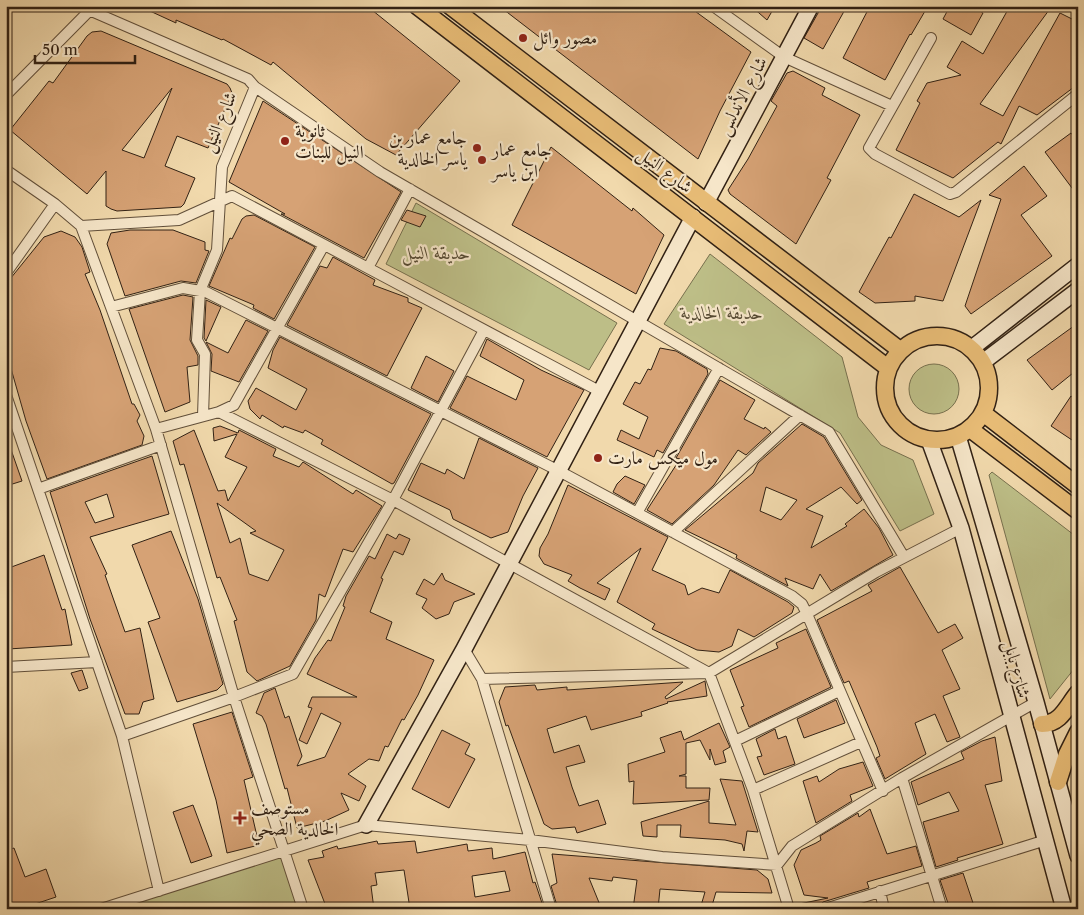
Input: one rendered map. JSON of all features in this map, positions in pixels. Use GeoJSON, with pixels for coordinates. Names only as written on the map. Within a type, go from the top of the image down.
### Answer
{"type":"FeatureCollection","features":[{"type":"Feature","properties":{"kind":"main road","name":"شارع النيل"},"geometry":{"type":"LineString","coordinates":[[418,6],[888,368]]}},
{"type":"Feature","properties":{"kind":"main road","name":"شارع النيل"},"geometry":{"type":"LineString","coordinates":[[450,6],[706,204],[900,350]]}},
{"type":"Feature","properties":{"kind":"main road"},"geometry":{"type":"LineString","coordinates":[[934,335],[953,338],[972,348],[983,362],[989,379],[989,394],[983,413],[964,433],[929,440],[906,431],[894,419],[887,405],[884,389],[888,368],[900,350],[917,339],[934,335]]}},
{"type":"Feature","properties":{"kind":"main road"},"geometry":{"type":"LineString","coordinates":[[983,413],[1078,486]]}},
{"type":"Feature","properties":{"kind":"main road"},"geometry":{"type":"LineString","coordinates":[[964,433],[1078,511]]}},
{"type":"Feature","properties":{"kind":"main road"},"geometry":{"type":"LineString","coordinates":[[1042,724],[1048,724],[1059,719],[1078,693]]}},
{"type":"Feature","properties":{"kind":"main road"},"geometry":{"type":"LineString","coordinates":[[1058,782],[1066,754],[1078,732]]}},
{"type":"Feature","properties":{"kind":"street"},"geometry":{"type":"LineString","coordinates":[[713,6],[784,57],[892,106]]}},
{"type":"Feature","properties":{"kind":"street","name":"شارع الأندلس"},"geometry":{"type":"LineString","coordinates":[[706,204],[811,6]]}},
{"type":"Feature","properties":{"kind":"street"},"geometry":{"type":"LineString","coordinates":[[6,95],[91,8],[248,79],[255,88],[380,172],[829,432],[904,557]]}},
{"type":"Feature","properties":{"kind":"street"},"geometry":{"type":"LineString","coordinates":[[931,38],[869,148],[875,154],[950,194],[956,192],[1078,94]]}},
{"type":"Feature","properties":{"kind":"street","name":"شارع النيل"},"geometry":{"type":"LineString","coordinates":[[203,416],[205,354],[197,340],[200,291],[216,250],[222,167],[255,88]]}},
{"type":"Feature","properties":{"kind":"street"},"geometry":{"type":"LineString","coordinates":[[6,170],[55,204],[81,226],[156,429],[234,697],[303,909]]}},
{"type":"Feature","properties":{"kind":"street"},"geometry":{"type":"LineString","coordinates":[[368,268],[410,189]]}},
{"type":"Feature","properties":{"kind":"street"},"geometry":{"type":"LineString","coordinates":[[81,226],[179,220],[232,196],[600,392]]}},
{"type":"Feature","properties":{"kind":"street"},"geometry":{"type":"LineString","coordinates":[[6,273],[55,204]]}},
{"type":"Feature","properties":{"kind":"street"},"geometry":{"type":"LineString","coordinates":[[366,825],[464,649],[693,217]]}},
{"type":"Feature","properties":{"kind":"street"},"geometry":{"type":"LineString","coordinates":[[156,429],[219,412],[234,405],[324,245]]}},
{"type":"Feature","properties":{"kind":"street"},"geometry":{"type":"LineString","coordinates":[[972,348],[1078,265]]}},
{"type":"Feature","properties":{"kind":"street"},"geometry":{"type":"LineString","coordinates":[[111,307],[183,288],[200,291],[558,471],[792,596],[802,604],[807,614],[883,791]]}},
{"type":"Feature","properties":{"kind":"street"},"geometry":{"type":"LineString","coordinates":[[983,362],[1078,290]]}},
{"type":"Feature","properties":{"kind":"street"},"geometry":{"type":"LineString","coordinates":[[122,736],[234,697],[293,674],[393,500],[484,330]]}},
{"type":"Feature","properties":{"kind":"street"},"geometry":{"type":"LineString","coordinates":[[637,512],[719,368]]}},
{"type":"Feature","properties":{"kind":"street"},"geometry":{"type":"LineString","coordinates":[[6,395],[122,736],[159,891]]}},
{"type":"Feature","properties":{"kind":"street"},"geometry":{"type":"LineString","coordinates":[[219,412],[393,500],[709,673],[753,790],[789,909]]}},
{"type":"Feature","properties":{"kind":"street"},"geometry":{"type":"LineString","coordinates":[[673,532],[800,415]]}},
{"type":"Feature","properties":{"kind":"street"},"geometry":{"type":"LineString","coordinates":[[964,433],[1078,856]]}},
{"type":"Feature","properties":{"kind":"street","name":"شارع بابل"},"geometry":{"type":"LineString","coordinates":[[929,440],[961,528],[1064,909]]}},
{"type":"Feature","properties":{"kind":"street"},"geometry":{"type":"LineString","coordinates":[[38,489],[161,445]]}},
{"type":"Feature","properties":{"kind":"street"},"geometry":{"type":"LineString","coordinates":[[482,678],[709,673],[904,557],[961,528]]}},
{"type":"Feature","properties":{"kind":"street"},"geometry":{"type":"LineString","coordinates":[[464,649],[482,678],[551,909]]}},
{"type":"Feature","properties":{"kind":"street"},"geometry":{"type":"LineString","coordinates":[[6,667],[97,662]]}},
{"type":"Feature","properties":{"kind":"street"},"geometry":{"type":"LineString","coordinates":[[735,741],[839,691]]}},
{"type":"Feature","properties":{"kind":"street"},"geometry":{"type":"LineString","coordinates":[[777,865],[792,846],[902,778],[1036,702]]}},
{"type":"Feature","properties":{"kind":"street"},"geometry":{"type":"LineString","coordinates":[[753,790],[861,742]]}},
{"type":"Feature","properties":{"kind":"street"},"geometry":{"type":"LineString","coordinates":[[902,778],[942,909]]}},
{"type":"Feature","properties":{"kind":"street"},"geometry":{"type":"LineString","coordinates":[[101,909],[366,825],[530,840],[662,857],[777,865]]}},
{"type":"Feature","properties":{"kind":"street"},"geometry":{"type":"LineString","coordinates":[[825,909],[1046,840]]}},
{"type":"Feature","properties":{"kind":"street"},"geometry":{"type":"LineString","coordinates":[[880,891],[884,909]]}},
{"type":"Feature","properties":{"kind":"green space","name":"حديقة النيل"},"geometry":{"type":"Polygon","coordinates":[[[416,203],[617,323],[589,370],[386,264],[416,203]]]}},
{"type":"Feature","properties":{"kind":"green space","name":"حديقة الخالدية"},"geometry":{"type":"Polygon","coordinates":[[[710,254],[842,357],[858,417],[881,445],[913,460],[934,514],[900,531],[840,433],[664,324],[710,254]]]}},
{"type":"Feature","properties":{"kind":"green space"},"geometry":{"type":"Polygon","coordinates":[[[934,364],[944,366],[952,371],[957,379],[959,389],[957,399],[952,407],[944,412],[934,414],[924,412],[916,407],[911,399],[909,389],[911,379],[916,371],[924,366],[934,364]]]}},
{"type":"Feature","properties":{"kind":"green space"},"geometry":{"type":"Polygon","coordinates":[[[992,472],[1078,538],[1078,664],[1050,699],[989,475],[992,472]]]}},
{"type":"Feature","properties":{"kind":"green space"},"geometry":{"type":"Polygon","coordinates":[[[284,852],[303,909],[101,909],[284,852]]]}},
{"type":"Feature","properties":{"kind":"building"},"geometry":{"type":"Polygon","coordinates":[[[139,6],[367,6],[460,81],[396,155],[366,139],[273,62],[271,65],[223,39],[176,20],[176,23],[139,6]]]}},
{"type":"Feature","properties":{"kind":"building"},"geometry":{"type":"Polygon","coordinates":[[[499,6],[688,6],[751,52],[720,111],[698,159],[499,6]]]}},
{"type":"Feature","properties":{"kind":"building"},"geometry":{"type":"Polygon","coordinates":[[[751,6],[775,6],[767,20],[751,6]]]}},
{"type":"Feature","properties":{"kind":"building"},"geometry":{"type":"Polygon","coordinates":[[[822,6],[847,6],[823,49],[804,38],[822,6]]]}},
{"type":"Feature","properties":{"kind":"building"},"geometry":{"type":"Polygon","coordinates":[[[870,6],[928,6],[885,80],[843,58],[870,6]]]}},
{"type":"Feature","properties":{"kind":"building"},"geometry":{"type":"Polygon","coordinates":[[[950,6],[971,6],[983,13],[971,35],[943,19],[950,6]]]}},
{"type":"Feature","properties":{"kind":"building"},"geometry":{"type":"Polygon","coordinates":[[[1010,6],[1052,6],[980,104],[1003,116],[1060,13],[1078,22],[1078,84],[1037,115],[1019,106],[1001,144],[998,142],[953,178],[896,150],[920,103],[917,101],[927,83],[961,75],[947,67],[962,41],[983,54],[1010,6]]]}},
{"type":"Feature","properties":{"kind":"building"},"geometry":{"type":"Polygon","coordinates":[[[101,31],[227,84],[230,88],[232,93],[208,148],[177,136],[165,166],[195,178],[181,207],[117,211],[111,209],[106,206],[106,171],[87,194],[10,130],[49,81],[53,83],[87,36],[92,32],[101,31]],[[172,88],[122,150],[144,158],[172,88]]]}},
{"type":"Feature","properties":{"kind":"building"},"geometry":{"type":"Polygon","coordinates":[[[793,71],[825,88],[822,95],[860,115],[827,178],[831,180],[796,244],[730,194],[728,190],[748,159],[777,106],[771,101],[787,73],[793,71]]]}},
{"type":"Feature","properties":{"kind":"building","name":"ثانوية النيل للبنات"},"geometry":{"type":"Polygon","coordinates":[[[263,101],[401,192],[364,258],[281,214],[285,214],[229,182],[263,101]]]}},
{"type":"Feature","properties":{"kind":"building"},"geometry":{"type":"Polygon","coordinates":[[[1071,133],[1078,142],[1078,196],[1045,152],[1071,133]]]}},
{"type":"Feature","properties":{"kind":"building"},"geometry":{"type":"Polygon","coordinates":[[[551,147],[632,211],[633,208],[664,235],[636,294],[512,225],[551,147]]]}},
{"type":"Feature","properties":{"kind":"building"},"geometry":{"type":"Polygon","coordinates":[[[1024,166],[1047,196],[1021,215],[1052,256],[971,314],[965,306],[1001,199],[989,195],[1024,166]]]}},
{"type":"Feature","properties":{"kind":"building"},"geometry":{"type":"Polygon","coordinates":[[[914,194],[959,217],[981,200],[943,301],[915,296],[915,301],[875,303],[859,292],[914,194]]]}},
{"type":"Feature","properties":{"kind":"building"},"geometry":{"type":"Polygon","coordinates":[[[407,210],[426,216],[420,227],[401,220],[407,210]]]}},
{"type":"Feature","properties":{"kind":"building"},"geometry":{"type":"Polygon","coordinates":[[[254,215],[315,247],[274,319],[253,308],[254,305],[209,286],[230,238],[232,239],[242,219],[246,216],[254,215]]]}},
{"type":"Feature","properties":{"kind":"building"},"geometry":{"type":"Polygon","coordinates":[[[130,230],[173,230],[205,242],[205,250],[209,251],[196,283],[181,281],[125,296],[107,244],[111,233],[130,230]]]}},
{"type":"Feature","properties":{"kind":"building"},"geometry":{"type":"Polygon","coordinates":[[[61,231],[75,237],[82,247],[90,272],[85,274],[100,310],[132,404],[134,404],[140,415],[137,421],[144,436],[142,445],[47,479],[26,421],[6,351],[6,284],[44,237],[61,231]]]}},
{"type":"Feature","properties":{"kind":"building"},"geometry":{"type":"Polygon","coordinates":[[[333,257],[375,280],[373,285],[408,298],[408,302],[422,308],[387,376],[287,325],[320,266],[327,268],[333,257]]]}},
{"type":"Feature","properties":{"kind":"building"},"geometry":{"type":"Polygon","coordinates":[[[183,295],[193,297],[190,340],[198,356],[198,365],[187,367],[190,402],[165,412],[129,309],[183,295]]]}},
{"type":"Feature","properties":{"kind":"building"},"geometry":{"type":"Polygon","coordinates":[[[206,300],[221,307],[206,341],[204,338],[206,300]]]}},
{"type":"Feature","properties":{"kind":"building"},"geometry":{"type":"Polygon","coordinates":[[[246,320],[268,331],[239,382],[211,371],[212,354],[206,342],[228,353],[246,320]]]}},
{"type":"Feature","properties":{"kind":"building"},"geometry":{"type":"Polygon","coordinates":[[[1078,323],[1078,369],[1052,390],[1027,360],[1078,323]]]}},
{"type":"Feature","properties":{"kind":"building"},"geometry":{"type":"Polygon","coordinates":[[[280,337],[431,414],[394,483],[392,484],[321,444],[323,440],[305,430],[303,433],[284,426],[283,428],[262,415],[260,419],[250,409],[248,401],[256,388],[296,410],[307,389],[268,368],[273,350],[280,337]]]}},
{"type":"Feature","properties":{"kind":"building"},"geometry":{"type":"Polygon","coordinates":[[[487,339],[541,370],[584,390],[547,457],[450,408],[467,376],[516,400],[524,380],[480,356],[487,339]]]}},
{"type":"Feature","properties":{"kind":"building"},"geometry":{"type":"Polygon","coordinates":[[[660,348],[676,351],[707,369],[708,374],[663,453],[657,450],[654,457],[617,440],[621,430],[639,439],[648,417],[623,404],[635,382],[640,384],[648,369],[651,370],[660,348]]]}},
{"type":"Feature","properties":{"kind":"building"},"geometry":{"type":"Polygon","coordinates":[[[426,356],[454,371],[438,402],[411,388],[426,356]]]}},
{"type":"Feature","properties":{"kind":"building"},"geometry":{"type":"Polygon","coordinates":[[[720,380],[755,400],[744,419],[764,429],[765,427],[771,432],[746,455],[738,450],[714,485],[672,524],[647,510],[680,459],[676,458],[720,380]]]}},
{"type":"Feature","properties":{"kind":"building"},"geometry":{"type":"Polygon","coordinates":[[[1071,396],[1078,401],[1078,444],[1051,426],[1071,396]]]}},
{"type":"Feature","properties":{"kind":"building"},"geometry":{"type":"Polygon","coordinates":[[[802,424],[824,437],[862,500],[857,504],[841,487],[806,509],[823,516],[811,548],[847,526],[845,524],[864,509],[879,528],[893,555],[831,591],[820,574],[813,589],[785,578],[788,586],[736,558],[737,555],[685,530],[753,473],[758,463],[802,424]],[[766,487],[760,511],[781,520],[797,500],[766,487]]]}},
{"type":"Feature","properties":{"kind":"building"},"geometry":{"type":"Polygon","coordinates":[[[220,426],[238,433],[239,430],[276,449],[273,456],[299,467],[303,462],[353,494],[356,490],[382,506],[353,552],[343,549],[325,597],[319,594],[316,620],[290,666],[257,681],[247,672],[234,621],[237,620],[220,577],[217,578],[184,464],[180,465],[173,441],[194,430],[218,491],[225,490],[228,501],[247,467],[225,457],[237,434],[214,441],[213,428],[220,426]],[[217,503],[230,543],[240,538],[249,574],[268,581],[284,550],[250,533],[256,531],[217,503]]]}},
{"type":"Feature","properties":{"kind":"building"},"geometry":{"type":"Polygon","coordinates":[[[479,438],[538,468],[523,496],[508,532],[491,538],[453,519],[450,510],[408,490],[421,463],[445,474],[447,469],[464,479],[479,438]]]}},
{"type":"Feature","properties":{"kind":"building"},"geometry":{"type":"Polygon","coordinates":[[[6,441],[8,441],[22,481],[6,486],[6,441]]]}},
{"type":"Feature","properties":{"kind":"building"},"geometry":{"type":"Polygon","coordinates":[[[152,456],[169,514],[90,537],[107,574],[105,575],[125,632],[140,628],[154,699],[143,702],[139,714],[125,714],[90,619],[50,492],[152,456]],[[107,494],[85,502],[95,523],[114,517],[107,494]]]}},
{"type":"Feature","properties":{"kind":"building"},"geometry":{"type":"Polygon","coordinates":[[[625,476],[645,485],[634,504],[613,492],[617,484],[625,476]]]}},
{"type":"Feature","properties":{"kind":"building"},"geometry":{"type":"Polygon","coordinates":[[[568,485],[668,537],[652,570],[685,585],[688,595],[702,588],[719,593],[730,570],[788,602],[794,607],[792,613],[754,637],[738,629],[732,646],[719,652],[697,650],[652,629],[655,624],[617,602],[641,548],[597,583],[610,589],[605,600],[580,588],[568,581],[572,575],[544,564],[539,556],[540,548],[548,534],[568,485]]]}},
{"type":"Feature","properties":{"kind":"building"},"geometry":{"type":"Polygon","coordinates":[[[171,531],[198,599],[223,684],[217,690],[177,702],[148,622],[160,618],[132,545],[171,531]]]}},
{"type":"Feature","properties":{"kind":"building"},"geometry":{"type":"Polygon","coordinates":[[[387,534],[396,539],[399,534],[410,539],[403,555],[394,551],[381,578],[383,579],[370,612],[392,622],[386,639],[434,660],[418,695],[404,720],[402,719],[388,747],[385,746],[379,761],[369,759],[348,774],[366,786],[359,801],[341,793],[349,810],[325,821],[297,828],[287,788],[285,789],[266,724],[262,716],[256,713],[264,693],[275,688],[285,718],[289,716],[302,756],[297,766],[325,757],[341,723],[321,713],[307,744],[299,740],[312,708],[308,707],[312,697],[357,697],[307,674],[315,658],[328,640],[331,641],[345,607],[343,606],[346,596],[369,556],[375,559],[387,534]]]}},
{"type":"Feature","properties":{"kind":"building"},"geometry":{"type":"Polygon","coordinates":[[[44,555],[62,610],[65,609],[72,645],[8,649],[6,569],[44,555]]]}},
{"type":"Feature","properties":{"kind":"building"},"geometry":{"type":"Polygon","coordinates":[[[900,567],[938,633],[955,624],[963,638],[942,650],[960,689],[943,696],[960,737],[947,742],[935,714],[915,723],[926,754],[885,779],[876,758],[880,756],[877,747],[849,681],[844,683],[817,620],[872,591],[868,585],[900,567]]]}},
{"type":"Feature","properties":{"kind":"building"},"geometry":{"type":"Polygon","coordinates":[[[442,573],[445,580],[475,594],[454,602],[449,614],[436,619],[422,608],[427,599],[416,594],[424,579],[434,585],[442,573]]]}},
{"type":"Feature","properties":{"kind":"building"},"geometry":{"type":"Polygon","coordinates":[[[806,629],[831,687],[749,727],[741,707],[744,706],[730,670],[778,648],[776,643],[806,629]]]}},
{"type":"Feature","properties":{"kind":"building"},"geometry":{"type":"Polygon","coordinates":[[[82,670],[88,688],[79,691],[71,673],[82,670]]]}},
{"type":"Feature","properties":{"kind":"building"},"geometry":{"type":"Polygon","coordinates":[[[705,681],[707,696],[667,702],[641,712],[642,716],[591,730],[586,716],[547,729],[554,753],[579,745],[585,762],[566,767],[572,787],[579,806],[598,800],[606,824],[577,833],[575,827],[552,829],[544,824],[508,725],[506,726],[499,702],[505,687],[535,685],[537,690],[567,687],[567,690],[683,682],[665,697],[666,699],[705,681]]]}},
{"type":"Feature","properties":{"kind":"building"},"geometry":{"type":"Polygon","coordinates":[[[836,700],[845,723],[804,738],[797,719],[836,700]]]}},
{"type":"Feature","properties":{"kind":"building"},"geometry":{"type":"Polygon","coordinates":[[[232,712],[253,777],[244,780],[259,845],[227,853],[216,800],[193,724],[232,712]]]}},
{"type":"Feature","properties":{"kind":"building"},"geometry":{"type":"Polygon","coordinates":[[[719,723],[730,747],[723,751],[726,762],[715,765],[710,749],[710,760],[700,740],[686,743],[686,774],[679,776],[686,776],[686,788],[710,788],[709,800],[633,804],[634,781],[629,782],[628,764],[665,752],[660,738],[681,731],[684,740],[719,723]]]}},
{"type":"Feature","properties":{"kind":"building"},"geometry":{"type":"Polygon","coordinates":[[[775,729],[778,739],[786,736],[795,764],[764,775],[757,757],[762,756],[756,739],[775,729]]]}},
{"type":"Feature","properties":{"kind":"building"},"geometry":{"type":"Polygon","coordinates":[[[442,730],[470,744],[465,754],[475,759],[449,808],[412,789],[442,730]]]}},
{"type":"Feature","properties":{"kind":"building"},"geometry":{"type":"Polygon","coordinates":[[[995,737],[1002,781],[985,785],[1003,844],[957,858],[958,860],[936,867],[923,822],[959,811],[949,792],[918,805],[911,782],[964,759],[961,752],[982,741],[995,737]]]}},
{"type":"Feature","properties":{"kind":"building"},"geometry":{"type":"Polygon","coordinates":[[[863,762],[873,786],[850,795],[852,801],[816,823],[803,781],[817,776],[819,782],[839,769],[863,762]]]}},
{"type":"Feature","properties":{"kind":"building"},"geometry":{"type":"Polygon","coordinates":[[[720,779],[742,781],[758,832],[747,831],[744,851],[742,844],[725,840],[680,837],[681,825],[657,825],[657,837],[643,836],[641,822],[709,801],[709,823],[736,825],[720,779]]]}},
{"type":"Feature","properties":{"kind":"building"},"geometry":{"type":"Polygon","coordinates":[[[193,805],[212,856],[191,863],[173,812],[193,805]]]}},
{"type":"Feature","properties":{"kind":"building"},"geometry":{"type":"Polygon","coordinates":[[[870,809],[887,854],[916,846],[922,866],[867,882],[869,888],[823,902],[818,909],[800,909],[799,904],[828,898],[804,895],[794,865],[801,850],[821,840],[820,836],[858,813],[859,817],[870,809]]]}},
{"type":"Feature","properties":{"kind":"building"},"geometry":{"type":"Polygon","coordinates":[[[377,841],[378,844],[415,841],[417,853],[467,844],[468,851],[492,848],[493,859],[525,852],[533,883],[535,882],[544,909],[410,909],[404,870],[375,873],[377,885],[371,886],[374,909],[327,909],[308,860],[324,857],[322,851],[337,846],[338,849],[377,841]],[[505,871],[472,876],[475,897],[510,891],[505,871]]]}},
{"type":"Feature","properties":{"kind":"building"},"geometry":{"type":"Polygon","coordinates":[[[14,848],[25,877],[46,869],[56,897],[20,909],[6,909],[6,851],[14,848]]]}},
{"type":"Feature","properties":{"kind":"building"},"geometry":{"type":"Polygon","coordinates":[[[552,854],[757,870],[768,879],[772,893],[716,892],[711,909],[700,909],[705,892],[660,889],[658,909],[633,909],[637,880],[613,877],[612,881],[589,878],[600,905],[591,909],[558,909],[551,886],[557,883],[552,854]]]}},
{"type":"Feature","properties":{"kind":"building"},"geometry":{"type":"Polygon","coordinates":[[[963,873],[975,909],[950,909],[940,880],[963,873]]]}},
{"type":"Feature","properties":{"kind":"place","name":"مصور وائل"},"geometry":{"type":"Point","coordinates":[523,38]}},
{"type":"Feature","properties":{"kind":"place","name":"ثانوية النيل للبنات"},"geometry":{"type":"Point","coordinates":[285,141]}},
{"type":"Feature","properties":{"kind":"place","name":"جامع عمار بن ياسر الخالدية"},"geometry":{"type":"Point","coordinates":[477,148]}},
{"type":"Feature","properties":{"kind":"place","name":"جامع عمار ابن ياسر"},"geometry":{"type":"Point","coordinates":[482,160]}},
{"type":"Feature","properties":{"kind":"place","name":"مول ميكس مارت"},"geometry":{"type":"Point","coordinates":[598,458]}},
{"type":"Feature","properties":{"kind":"place","name":"مستوصف الخالدية الصحي"},"geometry":{"type":"Point","coordinates":[240,818]}}]}
